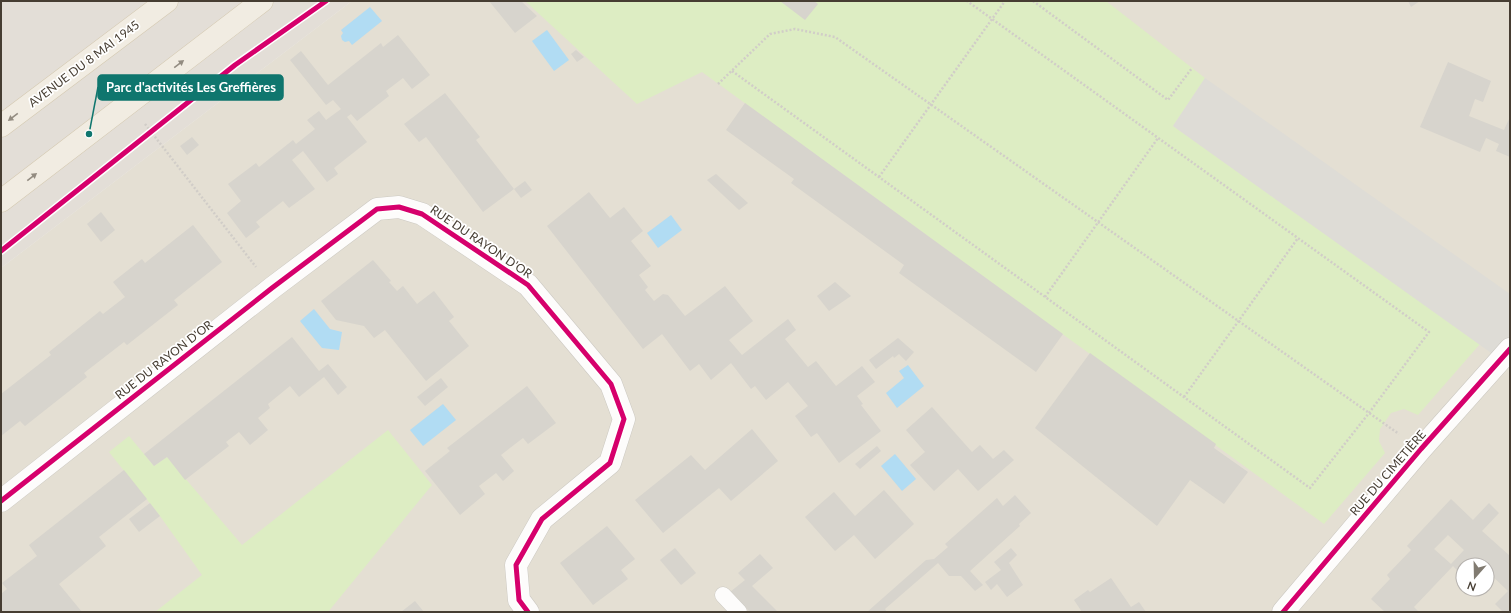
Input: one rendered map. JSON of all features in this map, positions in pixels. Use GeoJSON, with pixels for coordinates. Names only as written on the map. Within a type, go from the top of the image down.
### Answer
{"type":"FeatureCollection","features":[{"type":"Feature","properties":{"kind":"main road","name":"AVENUE DU 8 MAI 1945"},"geometry":{"type":"LineString","coordinates":[[1,126],[167,1]]}},
{"type":"Feature","properties":{"kind":"main road"},"geometry":{"type":"LineString","coordinates":[[1,201],[128,102],[262,1]]}},
{"type":"Feature","properties":{"kind":"street","name":"RUE DU RAYON D'OR"},"geometry":{"type":"LineString","coordinates":[[1,501],[272,288],[377,209],[399,207],[422,214],[528,284],[611,384],[624,419],[610,463],[542,519],[516,565],[519,600],[528,612]]}},
{"type":"Feature","properties":{"kind":"street","name":"RUE DU CIMETIÈRE"},"geometry":{"type":"LineString","coordinates":[[1283,612],[1421,449],[1510,349]]}},
{"type":"Feature","properties":{"kind":"lane"},"geometry":{"type":"LineString","coordinates":[[723,595],[739,612]]}},
{"type":"Feature","properties":{"kind":"path"},"geometry":{"type":"LineString","coordinates":[[732,71],[1310,488],[1429,332],[967,1]]}},
{"type":"Feature","properties":{"kind":"path"},"geometry":{"type":"LineString","coordinates":[[879,177],[1005,1]]}},
{"type":"Feature","properties":{"kind":"path"},"geometry":{"type":"LineString","coordinates":[[1033,1],[1168,100],[1192,68]]}},
{"type":"Feature","properties":{"kind":"path"},"geometry":{"type":"LineString","coordinates":[[718,84],[770,34],[795,29],[835,37],[1421,449]]}},
{"type":"Feature","properties":{"kind":"path"},"geometry":{"type":"LineString","coordinates":[[128,102],[272,288]]}},
{"type":"Feature","properties":{"kind":"path"},"geometry":{"type":"LineString","coordinates":[[1045,297],[1158,138]]}},
{"type":"Feature","properties":{"kind":"path"},"geometry":{"type":"LineString","coordinates":[[1184,397],[1298,238]]}},
{"type":"Feature","properties":{"kind":"shaded area"},"geometry":{"type":"Polygon","coordinates":[[[1,1],[352,1],[1,268],[1,1]]]}},
{"type":"Feature","properties":{"kind":"shaded area"},"geometry":{"type":"Polygon","coordinates":[[[352,1],[1510,1],[1510,612],[1,612],[1,268],[352,1]]]}},
{"type":"Feature","properties":{"kind":"shaded area"},"geometry":{"type":"Polygon","coordinates":[[[1205,78],[1510,294],[1510,349],[1501,360],[1173,126],[1205,78]]]}},
{"type":"Feature","properties":{"kind":"green space"},"geometry":{"type":"Polygon","coordinates":[[[525,1],[1106,1],[1205,78],[1173,126],[1480,344],[1418,415],[1404,409],[1391,413],[1380,429],[1379,441],[1385,453],[1324,524],[702,72],[637,104],[525,1]]]}},
{"type":"Feature","properties":{"kind":"green space"},"geometry":{"type":"Polygon","coordinates":[[[388,430],[432,485],[328,612],[155,612],[202,575],[160,516],[109,452],[129,436],[154,466],[167,457],[242,545],[388,430]]]}},
{"type":"Feature","properties":{"kind":"water"},"geometry":{"type":"Polygon","coordinates":[[[370,7],[382,21],[352,45],[349,41],[345,42],[342,40],[341,36],[343,33],[341,30],[370,7]]]}},
{"type":"Feature","properties":{"kind":"water"},"geometry":{"type":"Polygon","coordinates":[[[547,30],[569,60],[554,71],[532,41],[547,30]]]}},
{"type":"Feature","properties":{"kind":"water"},"geometry":{"type":"Polygon","coordinates":[[[671,215],[682,230],[658,248],[647,233],[671,215]]]}},
{"type":"Feature","properties":{"kind":"water"},"geometry":{"type":"Polygon","coordinates":[[[314,309],[330,329],[342,332],[339,350],[322,348],[300,321],[314,309]]]}},
{"type":"Feature","properties":{"kind":"water"},"geometry":{"type":"Polygon","coordinates":[[[908,365],[924,386],[897,408],[886,393],[904,378],[899,371],[908,365]]]}},
{"type":"Feature","properties":{"kind":"water"},"geometry":{"type":"Polygon","coordinates":[[[443,404],[456,420],[423,446],[410,430],[443,404]]]}},
{"type":"Feature","properties":{"kind":"water"},"geometry":{"type":"Polygon","coordinates":[[[895,454],[916,479],[902,491],[881,466],[895,454]]]}},
{"type":"Feature","properties":{"kind":"building"},"geometry":{"type":"Polygon","coordinates":[[[489,1],[521,1],[537,16],[515,33],[489,1]]]}},
{"type":"Feature","properties":{"kind":"building"},"geometry":{"type":"Polygon","coordinates":[[[780,1],[814,1],[818,4],[805,20],[780,1]]]}},
{"type":"Feature","properties":{"kind":"building"},"geometry":{"type":"Polygon","coordinates":[[[1408,1],[1420,1],[1411,7],[1408,1]]]}},
{"type":"Feature","properties":{"kind":"building"},"geometry":{"type":"Polygon","coordinates":[[[398,35],[430,75],[412,89],[403,78],[386,91],[389,96],[357,121],[351,114],[347,117],[367,142],[334,168],[338,174],[327,182],[303,151],[292,160],[315,189],[289,208],[283,201],[256,222],[260,227],[246,238],[227,213],[241,201],[228,184],[256,163],[259,167],[293,140],[296,144],[315,129],[307,120],[319,111],[326,120],[341,109],[333,100],[326,105],[290,60],[301,51],[328,85],[381,43],[383,47],[398,35]]]}},
{"type":"Feature","properties":{"kind":"building"},"geometry":{"type":"Polygon","coordinates":[[[576,50],[584,57],[577,62],[571,54],[576,50]]]}},
{"type":"Feature","properties":{"kind":"building"},"geometry":{"type":"Polygon","coordinates":[[[1448,62],[1491,81],[1483,102],[1475,99],[1469,116],[1504,130],[1510,117],[1510,157],[1496,151],[1499,144],[1486,138],[1480,152],[1420,127],[1448,62]]]}},
{"type":"Feature","properties":{"kind":"building"},"geometry":{"type":"Polygon","coordinates":[[[445,93],[480,137],[476,140],[514,189],[483,212],[426,137],[419,142],[404,124],[445,93]]]}},
{"type":"Feature","properties":{"kind":"building"},"geometry":{"type":"Polygon","coordinates":[[[745,103],[1063,334],[1036,372],[899,273],[904,265],[791,183],[794,179],[726,130],[745,103]]]}},
{"type":"Feature","properties":{"kind":"building"},"geometry":{"type":"Polygon","coordinates":[[[192,137],[199,145],[187,155],[180,146],[192,137]]]}},
{"type":"Feature","properties":{"kind":"building"},"geometry":{"type":"Polygon","coordinates":[[[716,174],[748,203],[739,210],[707,180],[716,174]]]}},
{"type":"Feature","properties":{"kind":"building"},"geometry":{"type":"Polygon","coordinates":[[[525,181],[532,190],[521,198],[514,189],[525,181]]]}},
{"type":"Feature","properties":{"kind":"building"},"geometry":{"type":"Polygon","coordinates":[[[589,192],[610,218],[624,207],[643,231],[631,241],[651,266],[639,275],[648,287],[645,290],[654,301],[663,294],[668,295],[685,316],[725,286],[753,321],[729,340],[742,355],[788,319],[796,330],[785,339],[808,367],[816,361],[836,386],[862,366],[875,382],[857,396],[863,404],[861,405],[881,431],[839,463],[817,433],[811,437],[795,416],[808,406],[788,382],[766,400],[755,386],[751,389],[731,363],[711,380],[699,364],[690,371],[662,334],[643,349],[547,226],[589,192]]]}},
{"type":"Feature","properties":{"kind":"building"},"geometry":{"type":"Polygon","coordinates":[[[101,212],[115,230],[101,242],[87,224],[101,212]]]}},
{"type":"Feature","properties":{"kind":"building"},"geometry":{"type":"Polygon","coordinates":[[[193,225],[222,262],[174,300],[178,305],[127,345],[124,342],[84,373],[87,377],[25,426],[20,421],[1,436],[1,394],[51,355],[49,352],[100,311],[103,314],[125,297],[113,282],[142,259],[145,263],[193,225]]]}},
{"type":"Feature","properties":{"kind":"building"},"geometry":{"type":"Polygon","coordinates":[[[373,260],[391,281],[389,282],[397,291],[403,286],[417,304],[434,291],[454,317],[449,321],[469,346],[426,381],[385,330],[374,338],[364,326],[336,320],[321,301],[373,260]]]}},
{"type":"Feature","properties":{"kind":"building"},"geometry":{"type":"Polygon","coordinates":[[[835,282],[851,296],[829,311],[817,296],[835,282]]]}},
{"type":"Feature","properties":{"kind":"building"},"geometry":{"type":"Polygon","coordinates":[[[292,337],[319,371],[328,364],[347,387],[338,395],[324,377],[299,397],[290,386],[268,404],[270,408],[258,418],[268,430],[250,445],[239,432],[226,442],[229,446],[185,480],[167,457],[154,466],[144,454],[292,337]]]}},
{"type":"Feature","properties":{"kind":"building"},"geometry":{"type":"Polygon","coordinates":[[[898,338],[914,352],[906,361],[899,354],[894,358],[893,356],[876,369],[869,360],[898,338]]]}},
{"type":"Feature","properties":{"kind":"building"},"geometry":{"type":"Polygon","coordinates":[[[1090,353],[1216,444],[1214,448],[1248,472],[1224,504],[1190,480],[1157,526],[1035,428],[1090,353]]]}},
{"type":"Feature","properties":{"kind":"building"},"geometry":{"type":"Polygon","coordinates":[[[441,378],[448,387],[425,406],[417,397],[441,378]]]}},
{"type":"Feature","properties":{"kind":"building"},"geometry":{"type":"Polygon","coordinates":[[[527,386],[556,423],[528,444],[523,438],[501,455],[514,471],[503,481],[496,473],[479,486],[485,494],[460,515],[425,471],[450,451],[447,448],[527,386]]]}},
{"type":"Feature","properties":{"kind":"building"},"geometry":{"type":"Polygon","coordinates":[[[932,407],[972,452],[980,445],[993,459],[1004,450],[1014,460],[978,491],[958,469],[934,491],[910,465],[925,452],[906,430],[932,407]]]}},
{"type":"Feature","properties":{"kind":"building"},"geometry":{"type":"Polygon","coordinates":[[[752,429],[778,461],[731,501],[719,488],[663,533],[635,500],[691,455],[705,470],[752,429]]]}},
{"type":"Feature","properties":{"kind":"building"},"geometry":{"type":"Polygon","coordinates":[[[877,446],[881,451],[860,469],[855,464],[877,446]]]}},
{"type":"Feature","properties":{"kind":"building"},"geometry":{"type":"Polygon","coordinates":[[[124,470],[147,499],[99,537],[106,546],[59,584],[82,612],[1,612],[1,594],[7,589],[2,583],[37,556],[29,545],[124,470]]]}},
{"type":"Feature","properties":{"kind":"building"},"geometry":{"type":"Polygon","coordinates":[[[884,490],[914,524],[875,559],[854,535],[835,551],[805,517],[834,492],[855,516],[884,490]]]}},
{"type":"Feature","properties":{"kind":"building"},"geometry":{"type":"Polygon","coordinates":[[[1015,495],[1031,513],[1019,524],[1020,526],[970,571],[983,585],[975,591],[961,576],[949,576],[938,563],[885,609],[887,612],[867,612],[926,560],[934,559],[948,547],[945,544],[997,498],[1003,506],[1015,495]]]}},
{"type":"Feature","properties":{"kind":"building"},"geometry":{"type":"Polygon","coordinates":[[[1451,499],[1473,520],[1489,503],[1499,513],[1482,531],[1510,556],[1510,612],[1503,612],[1495,604],[1508,591],[1495,579],[1495,557],[1458,557],[1464,550],[1448,535],[1434,549],[1451,564],[1455,560],[1455,568],[1453,566],[1414,607],[1419,612],[1385,612],[1371,599],[1390,579],[1387,575],[1411,550],[1407,546],[1451,499]]]}},
{"type":"Feature","properties":{"kind":"building"},"geometry":{"type":"Polygon","coordinates":[[[150,503],[160,516],[139,532],[129,519],[150,503]]]}},
{"type":"Feature","properties":{"kind":"building"},"geometry":{"type":"Polygon","coordinates":[[[607,526],[635,559],[621,570],[628,579],[593,605],[560,563],[607,526]]]}},
{"type":"Feature","properties":{"kind":"building"},"geometry":{"type":"Polygon","coordinates":[[[675,548],[696,573],[681,585],[660,560],[675,548]]]}},
{"type":"Feature","properties":{"kind":"building"},"geometry":{"type":"Polygon","coordinates":[[[1011,548],[1017,555],[1009,563],[1023,585],[1007,597],[997,584],[991,590],[985,582],[1001,570],[994,562],[1011,548]]]}},
{"type":"Feature","properties":{"kind":"building"},"geometry":{"type":"Polygon","coordinates":[[[760,554],[773,568],[752,586],[778,612],[750,612],[730,592],[745,580],[738,573],[760,554]]]}},
{"type":"Feature","properties":{"kind":"building"},"geometry":{"type":"Polygon","coordinates":[[[1111,578],[1131,607],[1139,602],[1146,612],[1082,612],[1074,600],[1088,590],[1090,592],[1111,578]]]}},
{"type":"Feature","properties":{"kind":"building"},"geometry":{"type":"Polygon","coordinates":[[[415,601],[424,612],[401,612],[415,601]]]}},
{"type":"Feature","properties":{"kind":"cycle path"},"geometry":{"type":"LineString","coordinates":[[1,251],[235,65],[326,1]]}},
{"type":"Feature","properties":{"kind":"cycle path"},"geometry":{"type":"LineString","coordinates":[[1,501],[272,288],[377,209],[399,207],[422,214],[528,285],[611,384],[624,419],[610,463],[542,519],[516,565],[519,600],[528,612]]}},
{"type":"Feature","properties":{"kind":"cycle path"},"geometry":{"type":"LineString","coordinates":[[1283,612],[1421,449],[1510,349]]}},
{"type":"Feature","properties":{"kind":"place","name":"Parc d'activités Les Greffières"},"geometry":{"type":"Point","coordinates":[89,134]}}]}
